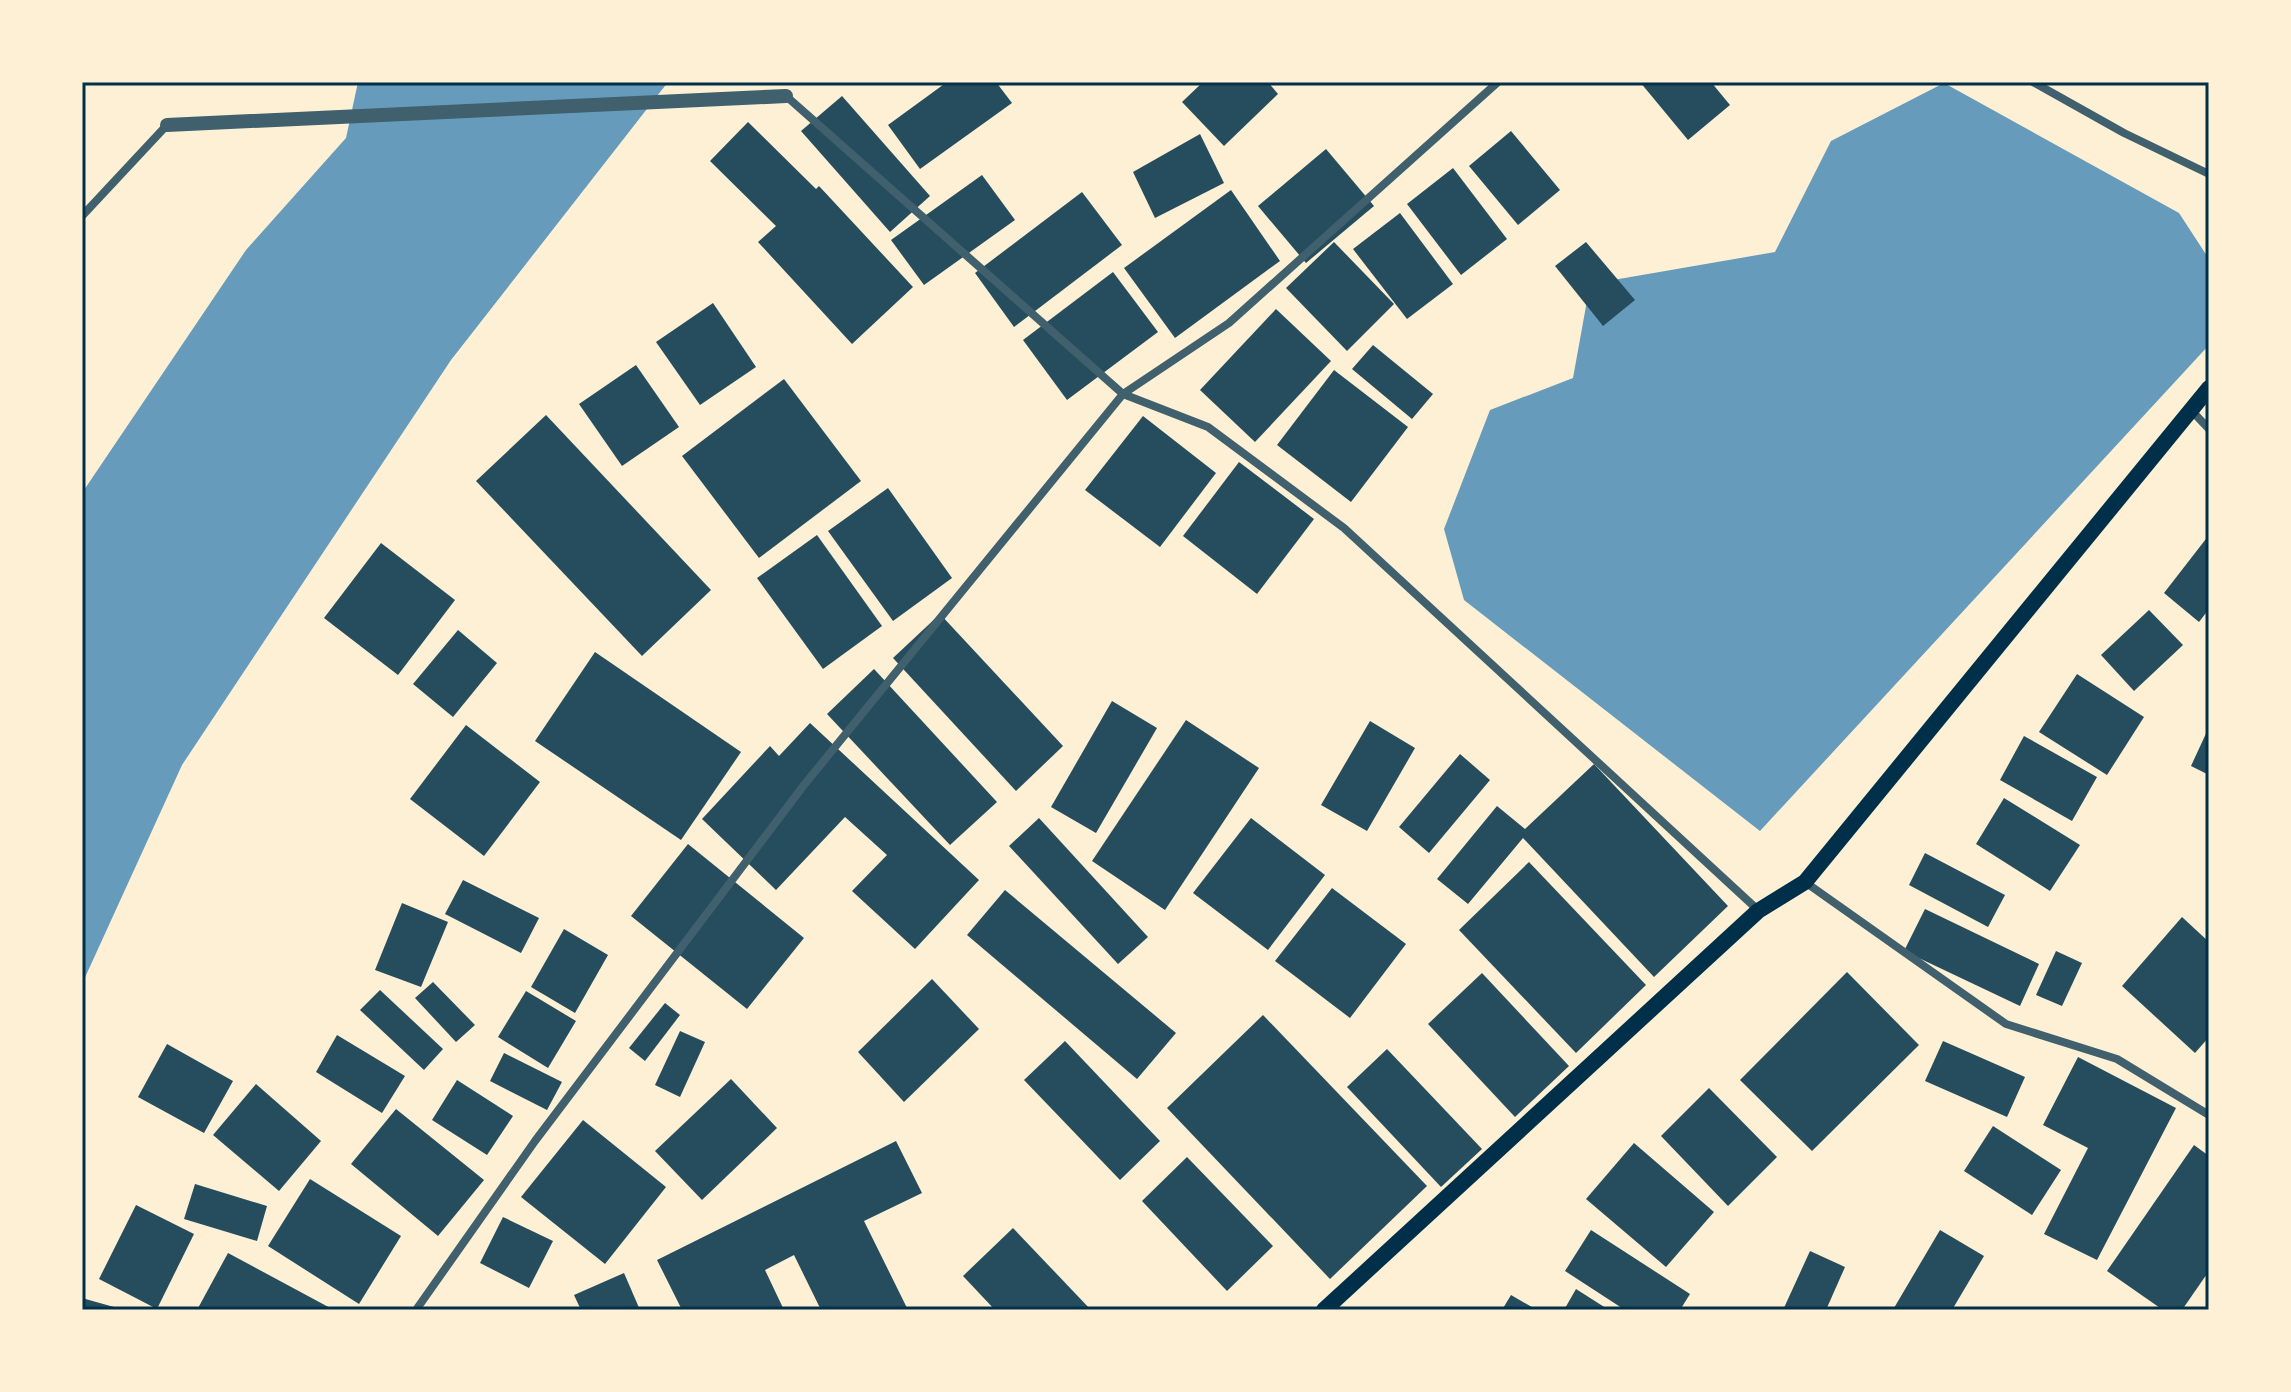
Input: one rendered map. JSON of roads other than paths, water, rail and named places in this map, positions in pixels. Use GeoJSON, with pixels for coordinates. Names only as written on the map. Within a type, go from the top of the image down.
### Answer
{"type":"FeatureCollection","features":[{"type":"Feature","properties":{"kind":"main road"},"geometry":{"type":"LineString","coordinates":[[1324,1310],[1758,911],[1805,882],[2209,388]]}},
{"type":"Feature","properties":{"kind":"street"},"geometry":{"type":"LineString","coordinates":[[416,1310],[535,1141],[804,785],[1123,394],[1229,323],[1498,82]]}},
{"type":"Feature","properties":{"kind":"street"},"geometry":{"type":"LineString","coordinates":[[2033,82],[2124,133],[2209,174]]}},
{"type":"Feature","properties":{"kind":"street"},"geometry":{"type":"LineString","coordinates":[[82,216],[167,125],[786,96],[1123,394],[1208,427],[1344,528],[1758,911]]}},
{"type":"Feature","properties":{"kind":"street"},"geometry":{"type":"LineString","coordinates":[[2191,410],[2209,429]]}},
{"type":"Feature","properties":{"kind":"street"},"geometry":{"type":"LineString","coordinates":[[1805,882],[2006,1024],[2117,1059],[2209,1115]]}},
{"type":"Feature","properties":{"kind":"water"},"geometry":{"type":"Polygon","coordinates":[[[358,82],[668,82],[451,360],[182,765],[82,984],[82,493],[246,250],[346,138],[358,82]]]}},
{"type":"Feature","properties":{"kind":"water"},"geometry":{"type":"Polygon","coordinates":[[[1944,83],[2179,213],[2209,259],[2209,345],[1760,831],[1464,600],[1444,529],[1490,410],[1573,378],[1590,284],[1775,252],[1831,141],[1944,83]]]}}]}
